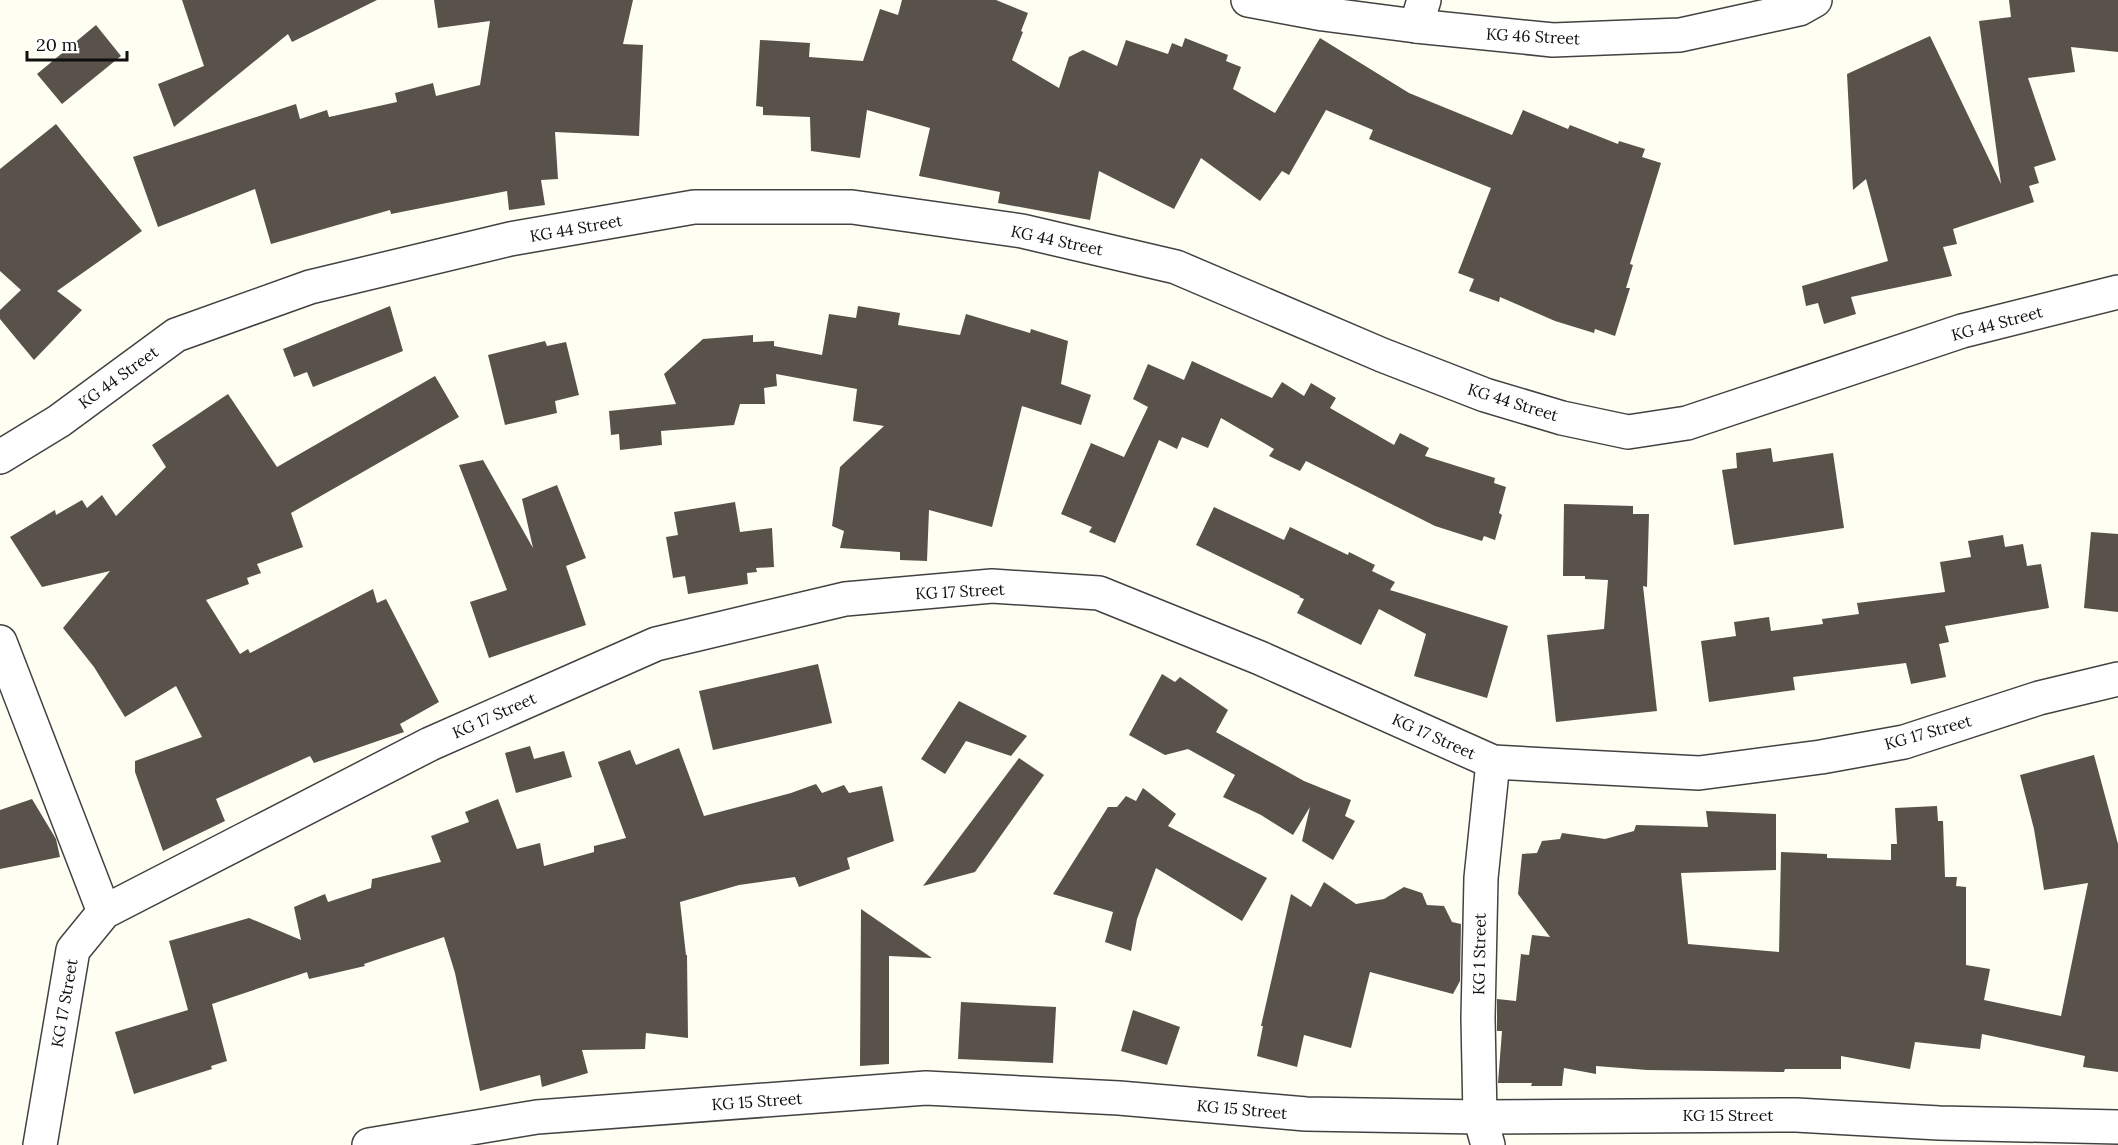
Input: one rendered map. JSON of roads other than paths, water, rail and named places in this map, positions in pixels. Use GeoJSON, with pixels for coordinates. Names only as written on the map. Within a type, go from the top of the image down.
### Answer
{"type":"FeatureCollection","features":[{"type":"Feature","properties":{"kind":"street","name":"KG 46 Street"},"geometry":{"type":"LineString","coordinates":[[1248,0],[1323,14],[1420,13],[1553,40],[1680,35],[1799,9],[1815,0]]}},
{"type":"Feature","properties":{"kind":"street","name":"KG 44 Street"},"geometry":{"type":"LineString","coordinates":[[0,457],[59,421],[176,335],[310,287],[510,239],[694,207],[852,207],[1022,231],[1176,267],[1382,355],[1485,395],[1562,418],[1628,432],[1688,423],[1962,331],[2118,292]]}},
{"type":"Feature","properties":{"kind":"street","name":"KG 17 Street"},"geometry":{"type":"LineString","coordinates":[[40,1145],[74,950],[104,912],[430,744],[656,644],[845,599],[992,586],[1099,593],[1260,658],[1493,762],[1699,773],[1821,758],[1904,742],[2039,698],[2118,679]]}},
{"type":"Feature","properties":{"kind":"street"},"geometry":{"type":"LineString","coordinates":[[0,642],[104,912]]}},
{"type":"Feature","properties":{"kind":"street","name":"KG 1 Street"},"geometry":{"type":"LineString","coordinates":[[1484,1131],[1478,1018],[1480,878],[1493,762]]}},
{"type":"Feature","properties":{"kind":"street","name":"KG 15 Street"},"geometry":{"type":"LineString","coordinates":[[369,1145],[496,1134],[537,1117],[926,1088],[1119,1098],[1484,1131],[1796,1115],[1939,1123],[2118,1127]]}}]}
